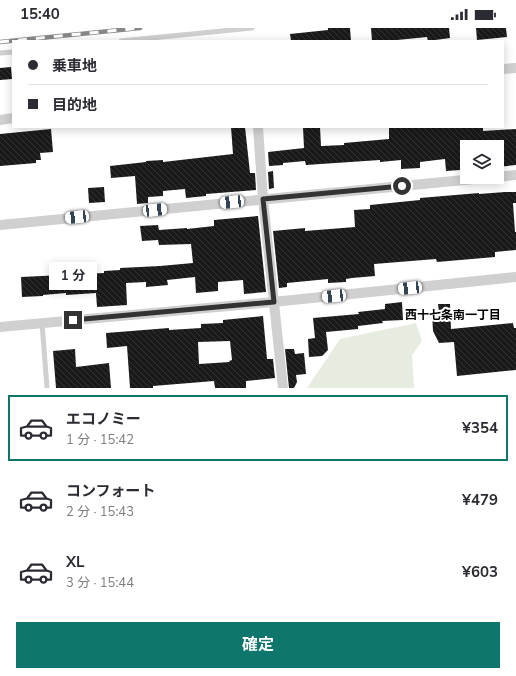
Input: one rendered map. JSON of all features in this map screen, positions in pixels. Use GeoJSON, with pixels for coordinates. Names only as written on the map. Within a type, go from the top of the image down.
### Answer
{"type":"FeatureCollection","features":[{"type":"Feature","properties":{"kind":"street"},"geometry":{"type":"LineString","coordinates":[[504,69],[516,68]]}},
{"type":"Feature","properties":{"kind":"street"},"geometry":{"type":"LineString","coordinates":[[0,120],[12,118]]}},
{"type":"Feature","properties":{"kind":"street"},"geometry":{"type":"LineString","coordinates":[[258,128],[263,199],[283,388]]}},
{"type":"Feature","properties":{"kind":"street"},"geometry":{"type":"LineString","coordinates":[[504,176],[516,175]]}},
{"type":"Feature","properties":{"kind":"street"},"geometry":{"type":"LineString","coordinates":[[0,225],[460,180]]}},
{"type":"Feature","properties":{"kind":"street"},"geometry":{"type":"LineString","coordinates":[[0,327],[516,278]]}},
{"type":"Feature","properties":{"kind":"lane"},"geometry":{"type":"LineString","coordinates":[[130,40],[252,28]]}},
{"type":"Feature","properties":{"kind":"lane"},"geometry":{"type":"LineString","coordinates":[[0,53],[12,52]]}},
{"type":"Feature","properties":{"kind":"lane"},"geometry":{"type":"LineString","coordinates":[[42,323],[47,388]]}},
{"type":"Feature","properties":{"kind":"shaded area"},"geometry":{"type":"Polygon","coordinates":[[[416,323],[422,341],[412,355],[414,388],[307,388],[340,339],[416,323]]]}},
{"type":"Feature","properties":{"kind":"building"},"geometry":{"type":"Polygon","coordinates":[[[328,28],[350,28],[351,40],[291,40],[290,34],[328,30],[328,28]]]}},
{"type":"Feature","properties":{"kind":"building"},"geometry":{"type":"Polygon","coordinates":[[[371,28],[449,28],[450,38],[435,40],[428,40],[427,37],[397,40],[372,40],[371,28]]]}},
{"type":"Feature","properties":{"kind":"building"},"geometry":{"type":"Polygon","coordinates":[[[476,28],[506,28],[507,37],[477,40],[476,28]]]}},
{"type":"Feature","properties":{"kind":"building"},"geometry":{"type":"Polygon","coordinates":[[[11,67],[12,79],[0,80],[0,68],[11,67]]]}},
{"type":"Feature","properties":{"kind":"building"},"geometry":{"type":"Polygon","coordinates":[[[231,128],[245,128],[250,173],[255,173],[256,190],[206,194],[206,196],[186,198],[185,189],[163,191],[163,196],[148,197],[148,203],[137,204],[135,176],[111,178],[110,166],[146,161],[163,160],[163,162],[233,154],[231,128]]]}},
{"type":"Feature","properties":{"kind":"building"},"geometry":{"type":"Polygon","coordinates":[[[303,128],[320,128],[321,146],[344,145],[344,143],[389,139],[389,128],[483,128],[483,131],[516,129],[516,165],[504,166],[504,140],[460,140],[460,170],[446,171],[445,159],[420,162],[420,168],[401,169],[401,160],[306,165],[305,161],[269,166],[268,152],[304,148],[303,128]]]}},
{"type":"Feature","properties":{"kind":"building"},"geometry":{"type":"Polygon","coordinates":[[[51,129],[53,152],[40,153],[41,160],[36,160],[36,163],[0,166],[0,134],[51,129]]]}},
{"type":"Feature","properties":{"kind":"building"},"geometry":{"type":"Polygon","coordinates":[[[273,171],[274,188],[269,189],[268,172],[273,171]]]}},
{"type":"Feature","properties":{"kind":"building"},"geometry":{"type":"Polygon","coordinates":[[[104,187],[105,202],[89,203],[88,188],[104,187]]]}},
{"type":"Feature","properties":{"kind":"building"},"geometry":{"type":"Polygon","coordinates":[[[516,192],[516,203],[513,203],[516,250],[495,252],[495,257],[437,262],[436,259],[374,264],[375,276],[346,279],[346,282],[328,283],[328,279],[287,283],[287,287],[279,288],[273,231],[305,228],[305,231],[355,227],[354,210],[370,209],[370,205],[420,200],[420,198],[516,192]]]}},
{"type":"Feature","properties":{"kind":"building"},"geometry":{"type":"Polygon","coordinates":[[[258,216],[266,292],[244,294],[243,280],[218,282],[218,291],[196,293],[195,277],[167,280],[168,285],[146,287],[146,282],[126,283],[127,305],[97,307],[96,293],[66,295],[66,293],[22,297],[21,277],[104,273],[104,271],[120,270],[120,268],[193,263],[191,244],[159,245],[158,240],[142,241],[140,226],[158,225],[159,230],[187,229],[214,226],[214,220],[258,216]]]}},
{"type":"Feature","properties":{"kind":"building"},"geometry":{"type":"Polygon","coordinates":[[[402,302],[403,320],[382,321],[383,323],[358,326],[358,329],[326,332],[328,350],[322,356],[309,357],[308,339],[315,338],[313,318],[359,314],[358,312],[385,309],[385,304],[402,302]]]}},
{"type":"Feature","properties":{"kind":"building"},"geometry":{"type":"Polygon","coordinates":[[[438,304],[450,304],[451,329],[513,323],[514,328],[516,328],[516,370],[457,376],[454,342],[439,343],[433,331],[432,313],[439,312],[438,304]]]}},
{"type":"Feature","properties":{"kind":"building"},"geometry":{"type":"Polygon","coordinates":[[[263,316],[267,359],[273,359],[275,378],[246,381],[246,388],[215,388],[214,381],[153,386],[153,388],[130,388],[127,346],[107,348],[106,333],[169,328],[169,330],[201,328],[201,324],[223,323],[223,320],[263,316]],[[230,341],[198,342],[199,364],[230,362],[229,361],[232,360],[230,341]]]}},
{"type":"Feature","properties":{"kind":"building"},"geometry":{"type":"Polygon","coordinates":[[[75,349],[76,367],[109,363],[111,388],[56,388],[53,351],[75,349]]]}},
{"type":"Feature","properties":{"kind":"building"},"geometry":{"type":"Polygon","coordinates":[[[285,349],[294,349],[295,354],[304,353],[306,374],[296,375],[297,382],[294,388],[289,388],[285,349]]]}},
{"type":"Feature","properties":{"kind":"railway"},"geometry":{"type":"LineString","coordinates":[[20,40],[140,28]]}},
{"type":"Feature","properties":{"kind":"railway"},"geometry":{"type":"LineString","coordinates":[[0,42],[12,41]]}},
{"type":"Feature","properties":{"kind":"district","name":"西十七条南一丁目"},"geometry":{"type":"Point","coordinates":[453,315]}},
{"type":"Feature","properties":{"kind":"route"},"geometry":{"type":"LineString","coordinates":[[73,320],[274,302],[263,199],[402,186]]}}]}
